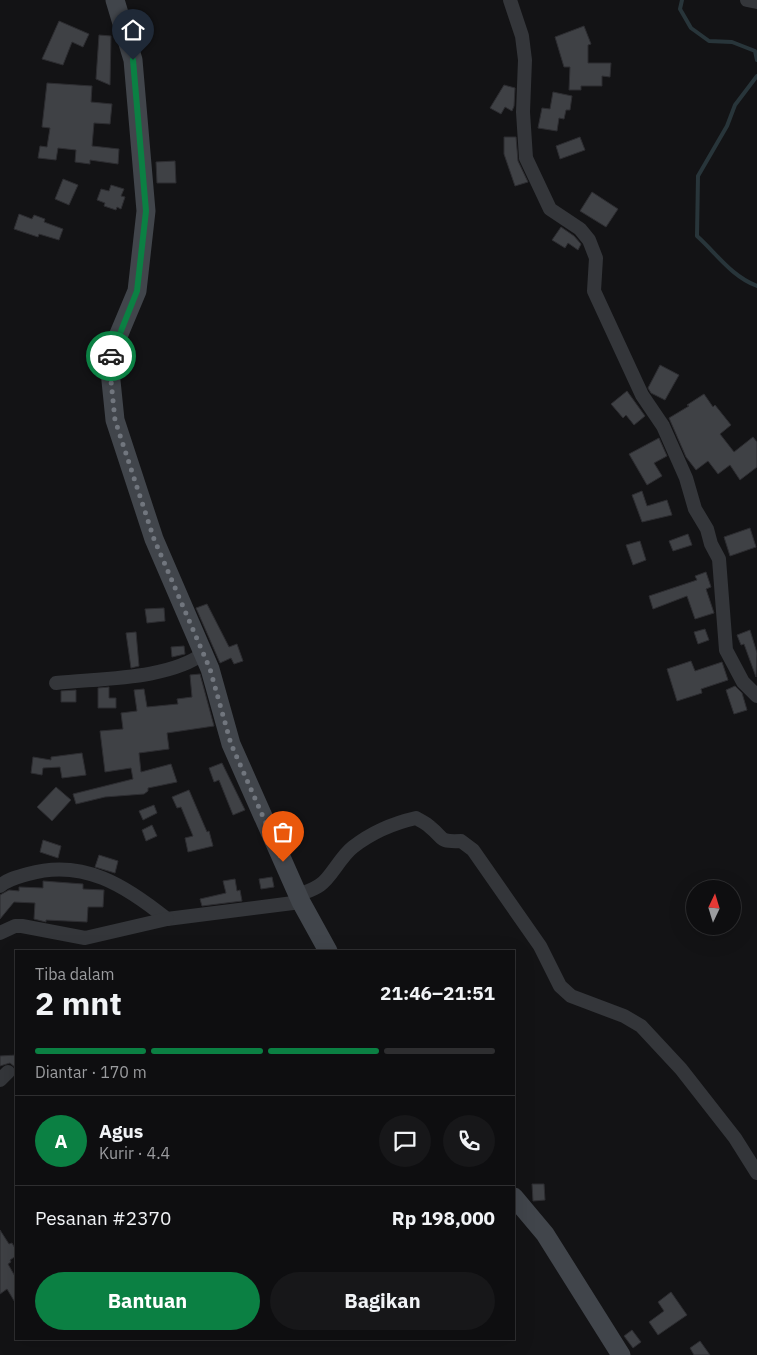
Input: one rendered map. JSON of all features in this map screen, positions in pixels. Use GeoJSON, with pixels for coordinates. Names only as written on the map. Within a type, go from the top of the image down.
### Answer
{"type":"FeatureCollection","features":[{"type":"Feature","properties":{"kind":"street"},"geometry":{"type":"LineString","coordinates":[[115,0],[133,60],[146,211],[137,291],[111,352],[110,371],[115,420],[154,539],[210,669],[231,744],[300,899],[327,950]]}},
{"type":"Feature","properties":{"kind":"street"},"geometry":{"type":"LineString","coordinates":[[510,0],[522,36],[525,60],[523,112],[526,158],[550,208],[580,230],[589,240],[596,258],[594,291],[642,395],[663,426],[686,478],[695,509],[707,529],[711,544],[719,559],[726,650],[744,682],[757,696]]}},
{"type":"Feature","properties":{"kind":"street"},"geometry":{"type":"LineString","coordinates":[[748,0],[757,2]]}},
{"type":"Feature","properties":{"kind":"street"},"geometry":{"type":"LineString","coordinates":[[56,683],[162,670],[186,664],[204,653]]}},
{"type":"Feature","properties":{"kind":"street"},"geometry":{"type":"LineString","coordinates":[[0,933],[15,926],[22,926],[85,938],[167,919],[300,899],[321,885],[337,863],[353,847],[387,827],[416,818],[431,827],[440,839],[449,842],[461,841],[473,850],[540,946],[560,986],[571,996],[624,1016],[641,1026],[682,1069],[735,1138],[757,1173]]}},
{"type":"Feature","properties":{"kind":"street"},"geometry":{"type":"LineString","coordinates":[[0,886],[6,881],[36,872],[64,869],[91,874],[111,880],[138,896],[167,919]]}},
{"type":"Feature","properties":{"kind":"street"},"geometry":{"type":"LineString","coordinates":[[515,1198],[544,1234],[621,1355]]}},
{"type":"Feature","properties":{"kind":"building"},"geometry":{"type":"Polygon","coordinates":[[[59,21],[89,34],[83,47],[72,42],[63,65],[42,59],[59,21]]]}},
{"type":"Feature","properties":{"kind":"building"},"geometry":{"type":"Polygon","coordinates":[[[584,26],[591,44],[588,45],[588,63],[611,63],[610,77],[602,76],[602,86],[581,86],[581,90],[569,90],[570,67],[564,67],[555,37],[584,26]]]}},
{"type":"Feature","properties":{"kind":"building"},"geometry":{"type":"Polygon","coordinates":[[[99,35],[111,36],[110,85],[96,79],[99,35]]]}},
{"type":"Feature","properties":{"kind":"building"},"geometry":{"type":"Polygon","coordinates":[[[47,83],[92,86],[91,102],[112,104],[110,124],[94,123],[92,146],[119,149],[118,164],[90,160],[90,164],[75,162],[76,150],[58,148],[56,160],[38,158],[40,146],[47,147],[50,128],[42,127],[47,83]]]}},
{"type":"Feature","properties":{"kind":"building"},"geometry":{"type":"Polygon","coordinates":[[[504,85],[515,88],[514,106],[512,111],[505,107],[501,114],[490,108],[504,85]]]}},
{"type":"Feature","properties":{"kind":"building"},"geometry":{"type":"Polygon","coordinates":[[[553,92],[572,96],[570,110],[566,110],[564,119],[559,118],[557,131],[538,128],[542,108],[550,109],[553,92]]]}},
{"type":"Feature","properties":{"kind":"building"},"geometry":{"type":"Polygon","coordinates":[[[504,137],[516,137],[518,161],[528,182],[515,186],[504,154],[504,137]]]}},
{"type":"Feature","properties":{"kind":"building"},"geometry":{"type":"Polygon","coordinates":[[[580,137],[585,150],[560,159],[556,146],[580,137]]]}},
{"type":"Feature","properties":{"kind":"building"},"geometry":{"type":"Polygon","coordinates":[[[175,161],[176,183],[157,183],[156,162],[175,161]]]}},
{"type":"Feature","properties":{"kind":"building"},"geometry":{"type":"Polygon","coordinates":[[[63,179],[78,185],[69,205],[55,199],[63,179]]]}},
{"type":"Feature","properties":{"kind":"building"},"geometry":{"type":"Polygon","coordinates":[[[111,185],[124,189],[121,196],[125,197],[121,209],[117,207],[116,210],[104,206],[105,203],[97,200],[101,189],[109,191],[111,185]]]}},
{"type":"Feature","properties":{"kind":"building"},"geometry":{"type":"Polygon","coordinates":[[[592,192],[618,209],[606,227],[580,211],[592,192]]]}},
{"type":"Feature","properties":{"kind":"building"},"geometry":{"type":"Polygon","coordinates":[[[19,214],[32,219],[34,215],[45,219],[44,222],[63,229],[59,240],[39,234],[38,237],[14,229],[19,214]]]}},
{"type":"Feature","properties":{"kind":"building"},"geometry":{"type":"Polygon","coordinates":[[[561,227],[574,236],[581,244],[578,250],[568,243],[565,248],[552,240],[561,227]]]}},
{"type":"Feature","properties":{"kind":"building"},"geometry":{"type":"Polygon","coordinates":[[[660,365],[679,375],[665,400],[651,393],[648,388],[660,365]]]}},
{"type":"Feature","properties":{"kind":"building"},"geometry":{"type":"Polygon","coordinates":[[[627,391],[645,416],[634,425],[626,415],[623,418],[611,404],[627,391]]]}},
{"type":"Feature","properties":{"kind":"building"},"geometry":{"type":"Polygon","coordinates":[[[704,394],[713,407],[715,405],[731,425],[720,434],[734,452],[753,437],[757,442],[757,467],[740,480],[730,465],[718,474],[708,461],[696,470],[686,457],[669,418],[704,394]]]}},
{"type":"Feature","properties":{"kind":"building"},"geometry":{"type":"Polygon","coordinates":[[[659,438],[667,456],[654,463],[662,476],[647,485],[629,454],[659,438]]]}},
{"type":"Feature","properties":{"kind":"building"},"geometry":{"type":"Polygon","coordinates":[[[642,491],[647,506],[667,500],[672,515],[642,522],[632,495],[642,491]]]}},
{"type":"Feature","properties":{"kind":"building"},"geometry":{"type":"Polygon","coordinates":[[[750,528],[756,547],[730,556],[724,537],[750,528]]]}},
{"type":"Feature","properties":{"kind":"building"},"geometry":{"type":"Polygon","coordinates":[[[688,534],[692,545],[673,551],[669,541],[688,534]]]}},
{"type":"Feature","properties":{"kind":"building"},"geometry":{"type":"Polygon","coordinates":[[[640,541],[646,560],[633,565],[626,545],[640,541]]]}},
{"type":"Feature","properties":{"kind":"building"},"geometry":{"type":"Polygon","coordinates":[[[706,572],[711,587],[706,589],[714,613],[695,619],[687,596],[653,609],[649,596],[697,580],[695,576],[706,572]]]}},
{"type":"Feature","properties":{"kind":"building"},"geometry":{"type":"Polygon","coordinates":[[[207,604],[229,647],[237,644],[243,661],[234,664],[231,658],[220,663],[196,608],[207,604]]]}},
{"type":"Feature","properties":{"kind":"building"},"geometry":{"type":"Polygon","coordinates":[[[164,608],[165,621],[147,623],[145,609],[164,608]]]}},
{"type":"Feature","properties":{"kind":"building"},"geometry":{"type":"Polygon","coordinates":[[[705,629],[709,640],[698,644],[694,632],[705,629]]]}},
{"type":"Feature","properties":{"kind":"building"},"geometry":{"type":"Polygon","coordinates":[[[750,630],[757,653],[756,677],[744,644],[741,645],[737,635],[750,630]]]}},
{"type":"Feature","properties":{"kind":"building"},"geometry":{"type":"Polygon","coordinates":[[[136,632],[139,666],[131,668],[126,633],[136,632]]]}},
{"type":"Feature","properties":{"kind":"building"},"geometry":{"type":"Polygon","coordinates":[[[184,646],[185,654],[172,657],[171,647],[184,646]]]}},
{"type":"Feature","properties":{"kind":"building"},"geometry":{"type":"Polygon","coordinates":[[[691,661],[695,671],[722,662],[728,680],[701,689],[702,693],[677,701],[667,669],[691,661]]]}},
{"type":"Feature","properties":{"kind":"building"},"geometry":{"type":"Polygon","coordinates":[[[200,674],[214,726],[167,733],[169,749],[139,753],[141,772],[171,764],[177,782],[148,788],[148,791],[144,794],[105,797],[76,804],[73,794],[133,779],[131,768],[105,772],[100,731],[123,729],[121,713],[137,711],[134,690],[144,689],[147,707],[178,704],[177,699],[192,697],[190,675],[200,674]]]}},
{"type":"Feature","properties":{"kind":"building"},"geometry":{"type":"Polygon","coordinates":[[[735,686],[742,693],[747,710],[734,714],[726,690],[735,686]]]}},
{"type":"Feature","properties":{"kind":"building"},"geometry":{"type":"Polygon","coordinates":[[[109,687],[109,698],[116,698],[116,708],[98,708],[98,688],[109,687]]]}},
{"type":"Feature","properties":{"kind":"building"},"geometry":{"type":"Polygon","coordinates":[[[76,690],[76,702],[61,702],[61,691],[76,690]]]}},
{"type":"Feature","properties":{"kind":"building"},"geometry":{"type":"Polygon","coordinates":[[[82,753],[86,775],[62,778],[60,767],[43,768],[42,775],[31,773],[33,757],[51,760],[51,757],[82,753]]]}},
{"type":"Feature","properties":{"kind":"building"},"geometry":{"type":"Polygon","coordinates":[[[222,763],[245,810],[233,815],[219,780],[214,782],[209,768],[222,763]]]}},
{"type":"Feature","properties":{"kind":"building"},"geometry":{"type":"Polygon","coordinates":[[[56,787],[71,800],[52,821],[37,807],[56,787]]]}},
{"type":"Feature","properties":{"kind":"building"},"geometry":{"type":"Polygon","coordinates":[[[189,790],[207,832],[209,831],[213,846],[188,852],[185,838],[193,836],[181,807],[177,808],[172,797],[189,790]]]}},
{"type":"Feature","properties":{"kind":"building"},"geometry":{"type":"Polygon","coordinates":[[[154,805],[157,813],[143,820],[139,811],[154,805]]]}},
{"type":"Feature","properties":{"kind":"building"},"geometry":{"type":"Polygon","coordinates":[[[152,825],[157,836],[146,841],[142,830],[152,825]]]}},
{"type":"Feature","properties":{"kind":"building"},"geometry":{"type":"Polygon","coordinates":[[[43,840],[61,846],[58,858],[40,852],[43,840]]]}},
{"type":"Feature","properties":{"kind":"building"},"geometry":{"type":"Polygon","coordinates":[[[99,855],[118,861],[115,873],[95,867],[99,855]]]}},
{"type":"Feature","properties":{"kind":"building"},"geometry":{"type":"Polygon","coordinates":[[[272,877],[274,887],[261,889],[259,879],[272,877]]]}},
{"type":"Feature","properties":{"kind":"building"},"geometry":{"type":"Polygon","coordinates":[[[235,879],[237,891],[240,890],[242,901],[202,906],[200,899],[226,893],[223,881],[235,879]]]}},
{"type":"Feature","properties":{"kind":"building"},"geometry":{"type":"Polygon","coordinates":[[[43,881],[83,884],[83,889],[104,890],[103,907],[88,907],[87,922],[46,920],[46,922],[34,919],[35,903],[14,902],[0,919],[0,895],[9,890],[19,891],[19,887],[43,888],[43,881]]]}},
{"type":"Feature","properties":{"kind":"building"},"geometry":{"type":"Polygon","coordinates":[[[15,1055],[15,1067],[10,1063],[0,1066],[0,1056],[15,1055]]]}},
{"type":"Feature","properties":{"kind":"building"},"geometry":{"type":"Polygon","coordinates":[[[532,1184],[544,1184],[545,1200],[533,1201],[532,1184]]]}},
{"type":"Feature","properties":{"kind":"building"},"geometry":{"type":"Polygon","coordinates":[[[0,1230],[9,1244],[12,1243],[15,1248],[15,1257],[8,1264],[15,1276],[15,1302],[7,1289],[0,1294],[0,1230]]]}},
{"type":"Feature","properties":{"kind":"building"},"geometry":{"type":"Polygon","coordinates":[[[671,1292],[687,1315],[658,1335],[649,1322],[664,1311],[658,1302],[671,1292]]]}},
{"type":"Feature","properties":{"kind":"building"},"geometry":{"type":"Polygon","coordinates":[[[632,1330],[641,1342],[633,1348],[624,1336],[632,1330]]]}},
{"type":"Feature","properties":{"kind":"building"},"geometry":{"type":"Polygon","coordinates":[[[700,1341],[710,1355],[694,1355],[690,1348],[700,1341]]]}},
{"type":"Feature","properties":{"kind":"waterway"},"geometry":{"type":"LineString","coordinates":[[682,0],[680,9],[691,28],[709,41],[732,42],[755,51],[757,60]]}},
{"type":"Feature","properties":{"kind":"waterway"},"geometry":{"type":"LineString","coordinates":[[757,76],[735,105],[727,126],[698,176],[697,236],[732,271],[757,286]]}},
{"type":"Feature","properties":{"kind":"way so far"},"geometry":{"type":"LineString","coordinates":[[111,356],[110,371],[115,420],[154,539],[210,669],[231,744],[283,862]]}},
{"type":"Feature","properties":{"kind":"route"},"geometry":{"type":"LineString","coordinates":[[111,356],[137,291],[146,211],[133,60]]}}]}
